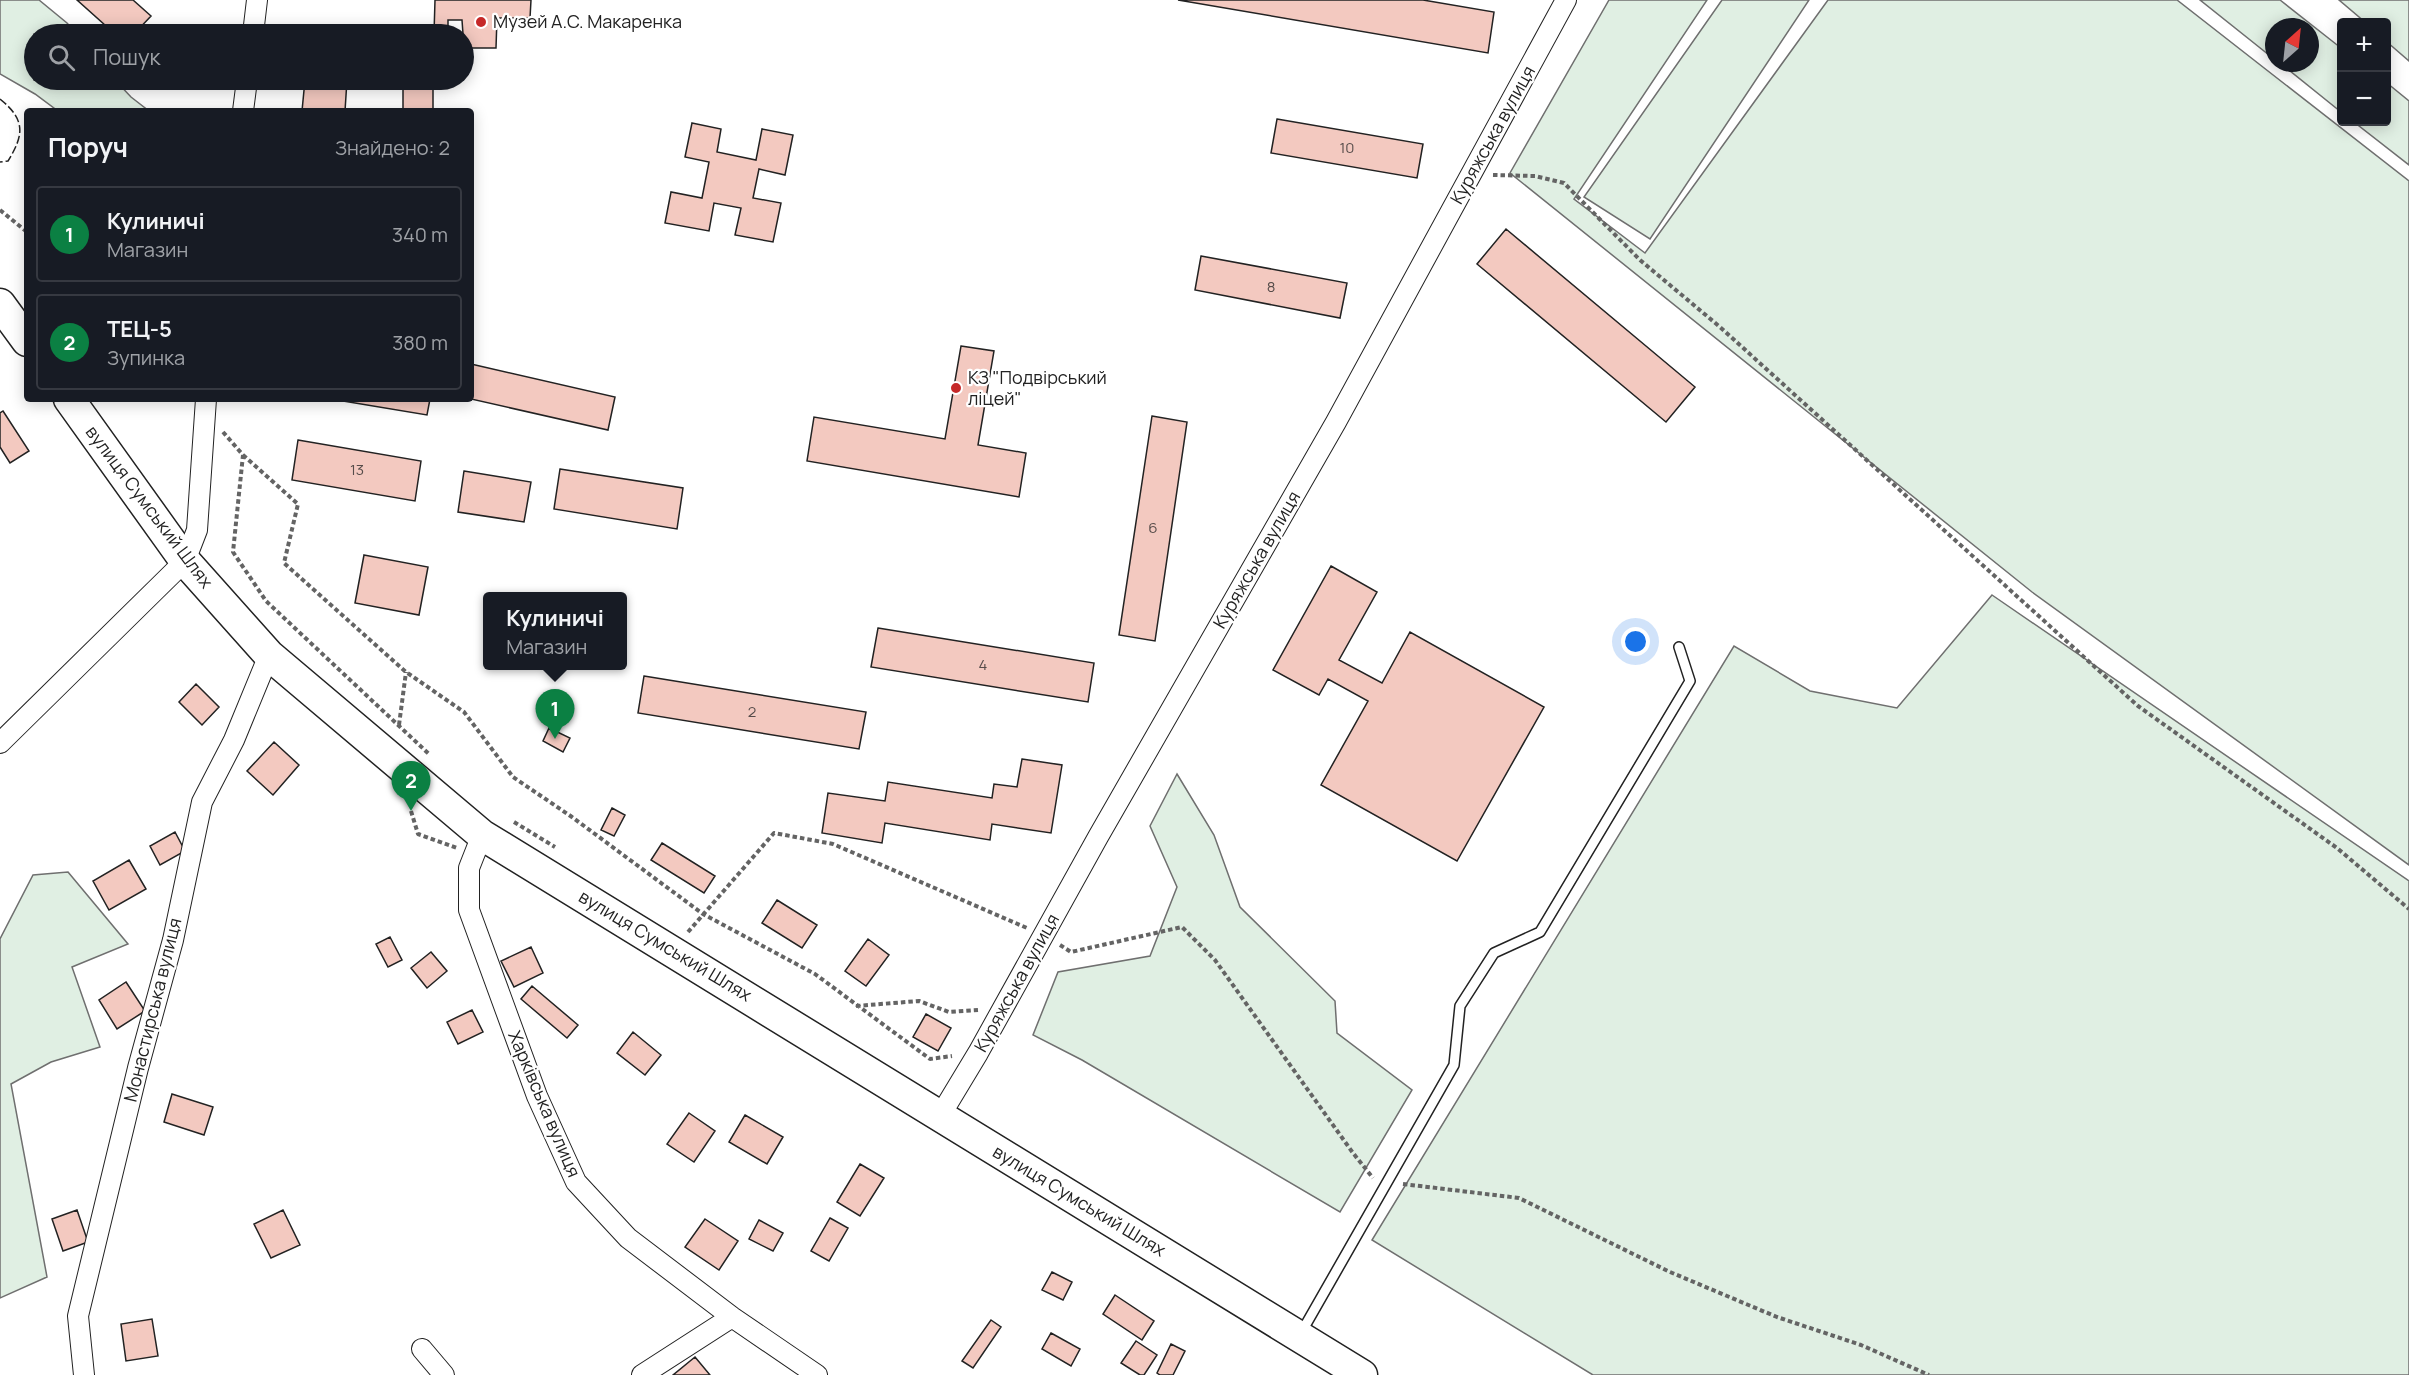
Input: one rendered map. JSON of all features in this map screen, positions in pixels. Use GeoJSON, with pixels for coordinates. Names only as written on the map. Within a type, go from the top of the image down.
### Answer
{"type":"FeatureCollection","features":[{"type":"Feature","properties":{"kind":"main road"},"geometry":{"type":"LineString","coordinates":[[0,304],[24,337]]}},
{"type":"Feature","properties":{"kind":"main road","name":"вулиця Сумський Шлях"},"geometry":{"type":"LineString","coordinates":[[71,402],[184,561],[268,655],[482,835],[1362,1375]]}},
{"type":"Feature","properties":{"kind":"street"},"geometry":{"type":"LineString","coordinates":[[254,24],[257,0]]}},
{"type":"Feature","properties":{"kind":"street","name":"Куряжська вулиця"},"geometry":{"type":"LineString","coordinates":[[940,1116],[1336,422],[1566,0]]}},
{"type":"Feature","properties":{"kind":"street"},"geometry":{"type":"LineString","coordinates":[[243,108],[246,90]]}},
{"type":"Feature","properties":{"kind":"street"},"geometry":{"type":"LineString","coordinates":[[2,735],[184,561],[197,530],[206,405]]}},
{"type":"Feature","properties":{"kind":"street","name":"Монастирська вулиця"},"geometry":{"type":"LineString","coordinates":[[84,1375],[78,1316],[138,1068],[173,940],[202,802],[234,740],[268,655]]}},
{"type":"Feature","properties":{"kind":"street","name":"Харківська вулиця"},"geometry":{"type":"LineString","coordinates":[[482,835],[469,868],[469,910],[537,1096],[576,1182],[628,1238],[732,1317],[817,1375]]}},
{"type":"Feature","properties":{"kind":"street"},"geometry":{"type":"LineString","coordinates":[[642,1375],[732,1317]]}},
{"type":"Feature","properties":{"kind":"street"},"geometry":{"type":"LineString","coordinates":[[422,1349],[444,1375]]}},
{"type":"Feature","properties":{"kind":"lane"},"geometry":{"type":"LineString","coordinates":[[1299,1335],[1454,1065],[1461,1006],[1494,953],[1540,932],[1690,681],[1679,647]]}},
{"type":"Feature","properties":{"kind":"path"},"geometry":{"type":"LineString","coordinates":[[1471,175],[1536,176],[1564,183],[1640,260],[1720,327],[2138,706],[2337,848],[2409,909]]}},
{"type":"Feature","properties":{"kind":"path"},"geometry":{"type":"LineString","coordinates":[[0,210],[24,230]]}},
{"type":"Feature","properties":{"kind":"path"},"geometry":{"type":"LineString","coordinates":[[206,405],[243,454],[298,504],[284,562],[406,672],[464,712],[513,777],[572,817],[703,914],[815,974],[855,1006],[930,1059],[978,1053]]}},
{"type":"Feature","properties":{"kind":"path"},"geometry":{"type":"LineString","coordinates":[[243,454],[233,552],[266,601],[432,756]]}},
{"type":"Feature","properties":{"kind":"path"},"geometry":{"type":"LineString","coordinates":[[399,726],[406,672]]}},
{"type":"Feature","properties":{"kind":"path"},"geometry":{"type":"LineString","coordinates":[[672,950],[774,833],[833,843],[1044,935],[1071,952],[1182,927],[1215,960],[1353,1153],[1376,1180],[1519,1198],[1670,1272],[1777,1317],[1862,1345],[1929,1375]]}},
{"type":"Feature","properties":{"kind":"path"},"geometry":{"type":"LineString","coordinates":[[855,1006],[919,1001],[950,1012],[984,1009],[1011,995]]}},
{"type":"Feature","properties":{"kind":"green space"},"geometry":{"type":"Polygon","coordinates":[[[0,0],[39,0],[68,24],[24,24],[24,88],[0,74],[0,0]]]}},
{"type":"Feature","properties":{"kind":"green space"},"geometry":{"type":"Polygon","coordinates":[[[1609,0],[1707,0],[1574,199],[1645,253],[1828,0],[2177,0],[2265,69],[2265,72],[2269,72],[2409,181],[2409,865],[2032,592],[1510,173],[1609,0]]]}},
{"type":"Feature","properties":{"kind":"green space"},"geometry":{"type":"Polygon","coordinates":[[[1722,0],[1809,0],[1650,239],[1584,197],[1722,0]]]}},
{"type":"Feature","properties":{"kind":"green space"},"geometry":{"type":"Polygon","coordinates":[[[2200,0],[2280,0],[2303,18],[2265,18],[2265,52],[2200,0]]]}},
{"type":"Feature","properties":{"kind":"green space"},"geometry":{"type":"Polygon","coordinates":[[[2339,0],[2409,0],[2409,61],[2391,45],[2391,18],[2360,18],[2339,0]]]}},
{"type":"Feature","properties":{"kind":"green space"},"geometry":{"type":"Polygon","coordinates":[[[2319,31],[2337,45],[2337,109],[2291,72],[2319,72],[2319,31]]]}},
{"type":"Feature","properties":{"kind":"green space"},"geometry":{"type":"Polygon","coordinates":[[[2391,86],[2409,101],[2409,165],[2359,126],[2391,126],[2391,86]]]}},
{"type":"Feature","properties":{"kind":"green space"},"geometry":{"type":"Polygon","coordinates":[[[28,90],[124,90],[145,108],[54,108],[28,90]]]}},
{"type":"Feature","properties":{"kind":"green space"},"geometry":{"type":"Polygon","coordinates":[[[1992,595],[2409,881],[2409,1375],[1593,1375],[1372,1240],[1734,646],[1810,691],[1897,708],[1992,595]]]}},
{"type":"Feature","properties":{"kind":"green space"},"geometry":{"type":"Polygon","coordinates":[[[1177,774],[1214,835],[1240,907],[1335,1001],[1337,1033],[1412,1090],[1340,1212],[1082,1060],[1033,1035],[1058,972],[1150,956],[1177,887],[1150,826],[1177,774]]]}},
{"type":"Feature","properties":{"kind":"green space"},"geometry":{"type":"Polygon","coordinates":[[[68,872],[128,944],[72,967],[100,1047],[51,1062],[11,1084],[47,1277],[0,1298],[0,939],[33,875],[68,872]]]}},
{"type":"Feature","properties":{"kind":"building"},"geometry":{"type":"Polygon","coordinates":[[[77,0],[133,0],[151,16],[143,24],[104,24],[77,0]]]}},
{"type":"Feature","properties":{"kind":"building"},"geometry":{"type":"Polygon","coordinates":[[[435,0],[531,0],[530,18],[497,18],[496,48],[474,48],[474,24],[462,24],[462,20],[448,20],[448,24],[434,24],[435,0]]]}},
{"type":"Feature","properties":{"kind":"building"},"geometry":{"type":"Polygon","coordinates":[[[1178,0],[1423,0],[1494,12],[1488,53],[1178,0]]]}},
{"type":"Feature","properties":{"kind":"building"},"geometry":{"type":"Polygon","coordinates":[[[304,90],[346,90],[345,108],[302,108],[304,90]]]}},
{"type":"Feature","properties":{"kind":"building"},"geometry":{"type":"Polygon","coordinates":[[[403,90],[433,90],[433,108],[403,108],[403,90]]]}},
{"type":"Feature","properties":{"kind":"building"},"geometry":{"type":"Polygon","coordinates":[[[1277,119],[1423,144],[1417,178],[1271,153],[1277,119]]]}},
{"type":"Feature","properties":{"kind":"building"},"geometry":{"type":"Polygon","coordinates":[[[692,123],[721,129],[717,152],[756,160],[762,129],[793,135],[785,175],[759,169],[753,198],[781,203],[773,242],[735,235],[741,208],[714,203],[709,231],[665,223],[671,192],[702,198],[709,162],[685,157],[692,123]]]}},
{"type":"Feature","properties":{"kind":"building"},"geometry":{"type":"Polygon","coordinates":[[[1506,229],[1695,387],[1666,422],[1477,264],[1506,229]]]}},
{"type":"Feature","properties":{"kind":"building"},"geometry":{"type":"Polygon","coordinates":[[[1201,256],[1347,283],[1340,318],[1195,290],[1201,256]]]}},
{"type":"Feature","properties":{"kind":"building"},"geometry":{"type":"Polygon","coordinates":[[[961,346],[994,351],[978,445],[1026,453],[1019,497],[807,461],[814,417],[945,439],[961,346]]]}},
{"type":"Feature","properties":{"kind":"building"},"geometry":{"type":"Polygon","coordinates":[[[474,365],[615,397],[608,430],[474,400],[474,365]]]}},
{"type":"Feature","properties":{"kind":"building"},"geometry":{"type":"Polygon","coordinates":[[[349,402],[429,402],[427,415],[349,402]]]}},
{"type":"Feature","properties":{"kind":"building"},"geometry":{"type":"Polygon","coordinates":[[[3,411],[29,451],[10,463],[0,447],[0,413],[3,411]]]}},
{"type":"Feature","properties":{"kind":"building"},"geometry":{"type":"Polygon","coordinates":[[[1152,416],[1187,422],[1155,641],[1119,635],[1152,416]]]}},
{"type":"Feature","properties":{"kind":"building"},"geometry":{"type":"Polygon","coordinates":[[[298,440],[421,461],[415,501],[292,480],[298,440]]]}},
{"type":"Feature","properties":{"kind":"building"},"geometry":{"type":"Polygon","coordinates":[[[560,469],[683,488],[677,529],[554,509],[560,469]]]}},
{"type":"Feature","properties":{"kind":"building"},"geometry":{"type":"Polygon","coordinates":[[[464,471],[531,482],[524,522],[458,512],[464,471]]]}},
{"type":"Feature","properties":{"kind":"building"},"geometry":{"type":"Polygon","coordinates":[[[364,555],[428,567],[419,615],[355,603],[364,555]]]}},
{"type":"Feature","properties":{"kind":"building"},"geometry":{"type":"Polygon","coordinates":[[[1331,566],[1377,592],[1339,660],[1382,683],[1410,632],[1544,707],[1457,861],[1321,785],[1368,701],[1328,679],[1319,695],[1273,670],[1331,566]]]}},
{"type":"Feature","properties":{"kind":"building"},"geometry":{"type":"Polygon","coordinates":[[[878,628],[1094,663],[1088,702],[871,667],[878,628]]]}},
{"type":"Feature","properties":{"kind":"building"},"geometry":{"type":"Polygon","coordinates":[[[644,676],[866,712],[859,749],[638,713],[644,676]]]}},
{"type":"Feature","properties":{"kind":"building"},"geometry":{"type":"Polygon","coordinates":[[[196,684],[219,707],[202,725],[179,702],[196,684]]]}},
{"type":"Feature","properties":{"kind":"building"},"geometry":{"type":"Polygon","coordinates":[[[549,728],[570,738],[563,752],[543,741],[549,728]]]}},
{"type":"Feature","properties":{"kind":"building"},"geometry":{"type":"Polygon","coordinates":[[[274,742],[299,765],[273,795],[247,771],[274,742]]]}},
{"type":"Feature","properties":{"kind":"building"},"geometry":{"type":"Polygon","coordinates":[[[1022,759],[1062,765],[1051,833],[992,824],[990,840],[885,823],[882,843],[822,833],[828,793],[885,801],[888,782],[992,798],[994,784],[1017,787],[1022,759]]]}},
{"type":"Feature","properties":{"kind":"building"},"geometry":{"type":"Polygon","coordinates":[[[612,808],[625,815],[614,836],[601,830],[612,808]]]}},
{"type":"Feature","properties":{"kind":"building"},"geometry":{"type":"Polygon","coordinates":[[[175,832],[185,851],[160,865],[150,846],[175,832]]]}},
{"type":"Feature","properties":{"kind":"building"},"geometry":{"type":"Polygon","coordinates":[[[662,843],[715,876],[704,893],[651,860],[662,843]]]}},
{"type":"Feature","properties":{"kind":"building"},"geometry":{"type":"Polygon","coordinates":[[[129,860],[146,889],[109,910],[93,881],[129,860]]]}},
{"type":"Feature","properties":{"kind":"building"},"geometry":{"type":"Polygon","coordinates":[[[777,900],[817,925],[802,948],[762,923],[777,900]]]}},
{"type":"Feature","properties":{"kind":"building"},"geometry":{"type":"Polygon","coordinates":[[[390,937],[402,960],[388,967],[376,944],[390,937]]]}},
{"type":"Feature","properties":{"kind":"building"},"geometry":{"type":"Polygon","coordinates":[[[868,939],[889,955],[866,986],[845,971],[868,939]]]}},
{"type":"Feature","properties":{"kind":"building"},"geometry":{"type":"Polygon","coordinates":[[[531,947],[543,973],[514,987],[501,961],[531,947]]]}},
{"type":"Feature","properties":{"kind":"building"},"geometry":{"type":"Polygon","coordinates":[[[431,952],[447,971],[427,988],[411,968],[431,952]]]}},
{"type":"Feature","properties":{"kind":"building"},"geometry":{"type":"Polygon","coordinates":[[[126,982],[145,1011],[117,1029],[99,1000],[126,982]]]}},
{"type":"Feature","properties":{"kind":"building"},"geometry":{"type":"Polygon","coordinates":[[[532,986],[578,1025],[567,1038],[521,999],[532,986]]]}},
{"type":"Feature","properties":{"kind":"building"},"geometry":{"type":"Polygon","coordinates":[[[472,1010],[483,1032],[458,1044],[447,1022],[472,1010]]]}},
{"type":"Feature","properties":{"kind":"building"},"geometry":{"type":"Polygon","coordinates":[[[926,1014],[951,1028],[938,1051],[913,1037],[926,1014]]]}},
{"type":"Feature","properties":{"kind":"building"},"geometry":{"type":"Polygon","coordinates":[[[633,1032],[661,1055],[645,1075],[617,1053],[633,1032]]]}},
{"type":"Feature","properties":{"kind":"building"},"geometry":{"type":"Polygon","coordinates":[[[172,1094],[213,1107],[204,1135],[164,1122],[172,1094]]]}},
{"type":"Feature","properties":{"kind":"building"},"geometry":{"type":"Polygon","coordinates":[[[689,1113],[715,1131],[694,1162],[667,1144],[689,1113]]]}},
{"type":"Feature","properties":{"kind":"building"},"geometry":{"type":"Polygon","coordinates":[[[745,1115],[783,1137],[767,1164],[729,1142],[745,1115]]]}},
{"type":"Feature","properties":{"kind":"building"},"geometry":{"type":"Polygon","coordinates":[[[860,1164],[884,1178],[860,1216],[837,1202],[860,1164]]]}},
{"type":"Feature","properties":{"kind":"building"},"geometry":{"type":"Polygon","coordinates":[[[77,1210],[88,1242],[63,1251],[52,1219],[77,1210]]]}},
{"type":"Feature","properties":{"kind":"building"},"geometry":{"type":"Polygon","coordinates":[[[283,1210],[300,1245],[271,1258],[254,1224],[283,1210]]]}},
{"type":"Feature","properties":{"kind":"building"},"geometry":{"type":"Polygon","coordinates":[[[830,1218],[848,1228],[829,1261],[811,1251],[830,1218]]]}},
{"type":"Feature","properties":{"kind":"building"},"geometry":{"type":"Polygon","coordinates":[[[705,1219],[738,1241],[719,1270],[685,1247],[705,1219]]]}},
{"type":"Feature","properties":{"kind":"building"},"geometry":{"type":"Polygon","coordinates":[[[759,1220],[783,1233],[773,1251],[749,1239],[759,1220]]]}},
{"type":"Feature","properties":{"kind":"building"},"geometry":{"type":"Polygon","coordinates":[[[1052,1272],[1072,1282],[1063,1300],[1042,1290],[1052,1272]]]}},
{"type":"Feature","properties":{"kind":"building"},"geometry":{"type":"Polygon","coordinates":[[[1115,1295],[1154,1321],[1142,1340],[1103,1314],[1115,1295]]]}},
{"type":"Feature","properties":{"kind":"building"},"geometry":{"type":"Polygon","coordinates":[[[152,1319],[158,1356],[126,1361],[121,1324],[152,1319]]]}},
{"type":"Feature","properties":{"kind":"building"},"geometry":{"type":"Polygon","coordinates":[[[991,1320],[1001,1327],[973,1368],[962,1361],[991,1320]]]}},
{"type":"Feature","properties":{"kind":"building"},"geometry":{"type":"Polygon","coordinates":[[[1051,1333],[1080,1349],[1071,1366],[1042,1349],[1051,1333]]]}},
{"type":"Feature","properties":{"kind":"building"},"geometry":{"type":"Polygon","coordinates":[[[1136,1341],[1157,1355],[1144,1375],[1140,1375],[1121,1363],[1136,1341]]]}},
{"type":"Feature","properties":{"kind":"building"},"geometry":{"type":"Polygon","coordinates":[[[1171,1344],[1185,1351],[1173,1375],[1160,1375],[1157,1373],[1171,1344]]]}},
{"type":"Feature","properties":{"kind":"building"},"geometry":{"type":"Polygon","coordinates":[[[695,1357],[710,1375],[673,1375],[695,1357]]]}},
{"type":"Feature","properties":{"kind":"fence"},"geometry":{"type":"LineString","coordinates":[[0,99],[14,114],[20,128],[17,143],[8,161],[0,162]]}},
{"type":"Feature","properties":{"kind":"place","name":"Музей А.С. Макаренка"},"geometry":{"type":"Point","coordinates":[481,22]}},
{"type":"Feature","properties":{"kind":"place","name":"КЗ \"Подвірський ліцей\""},"geometry":{"type":"Point","coordinates":[956,388]}},
{"type":"Feature","properties":{"kind":"place","name":"Кулиничі"},"geometry":{"type":"Point","coordinates":[555,739]}},
{"type":"Feature","properties":{"kind":"place","name":"ТЕЦ-5"},"geometry":{"type":"Point","coordinates":[411,811]}}]}
